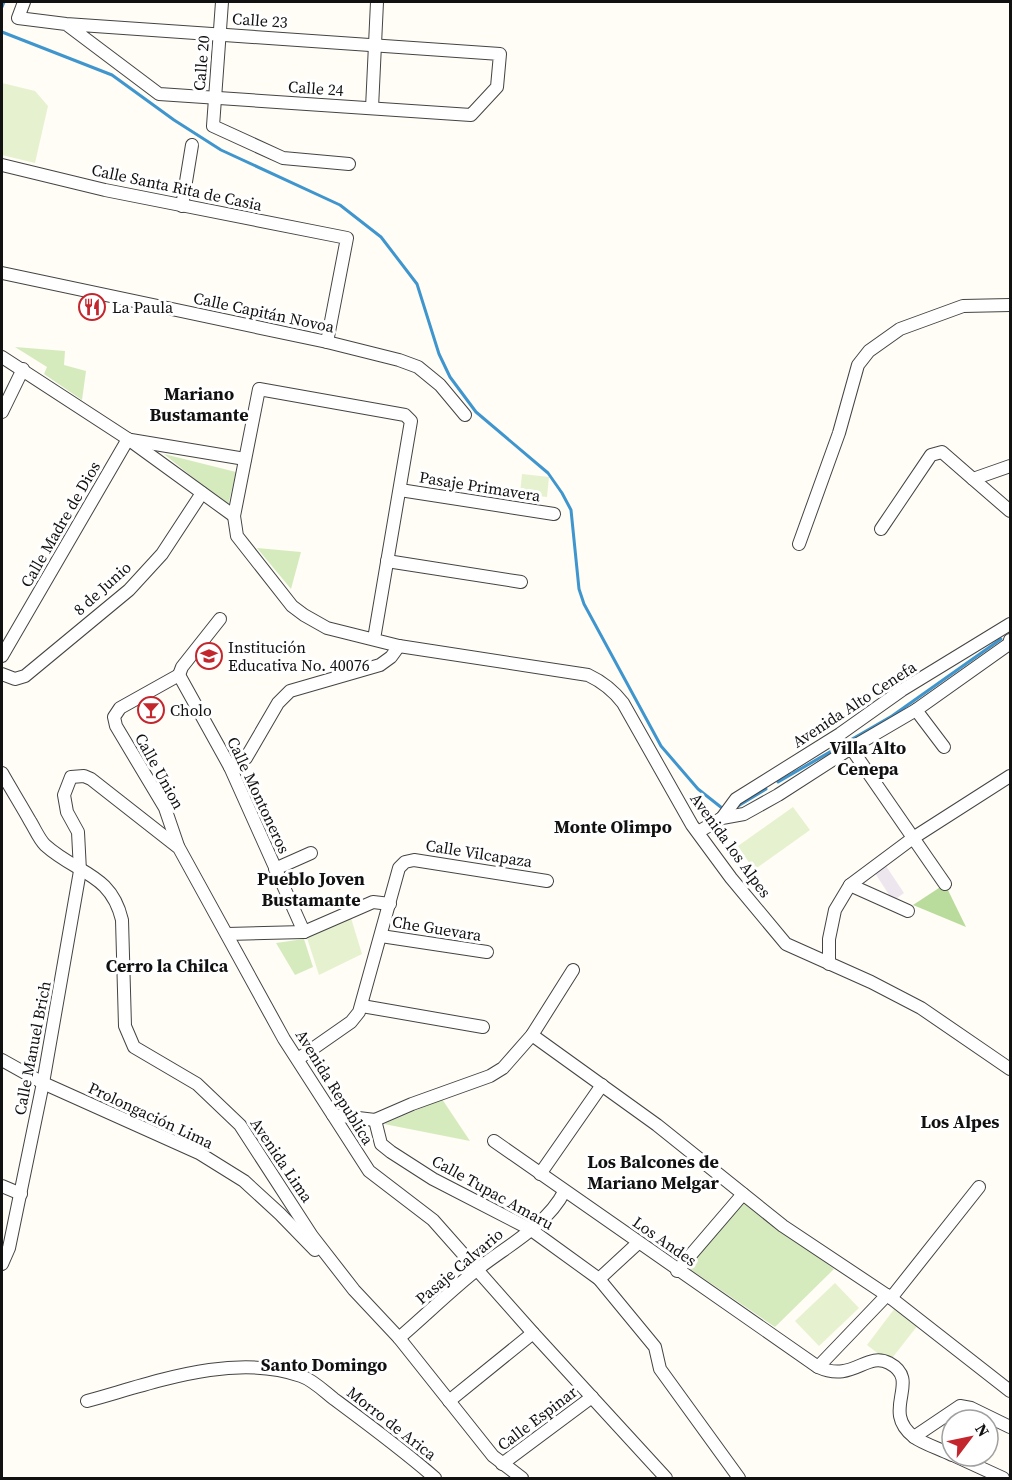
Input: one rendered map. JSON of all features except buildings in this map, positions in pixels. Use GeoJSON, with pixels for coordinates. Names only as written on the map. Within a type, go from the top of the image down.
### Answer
{"type":"FeatureCollection","features":[{"type":"Feature","properties":{"kind":"street","name":"Calle 23"},"geometry":{"type":"LineString","coordinates":[[24,2],[18,18],[66,24],[500,54],[497,87],[471,115]]}},
{"type":"Feature","properties":{"kind":"street","name":"Calle 20"},"geometry":{"type":"LineString","coordinates":[[222,2],[213,126],[283,158],[349,164]]}},
{"type":"Feature","properties":{"kind":"street"},"geometry":{"type":"LineString","coordinates":[[372,108],[377,2]]}},
{"type":"Feature","properties":{"kind":"street","name":"Calle 24"},"geometry":{"type":"LineString","coordinates":[[66,24],[159,94],[471,115]]}},
{"type":"Feature","properties":{"kind":"street"},"geometry":{"type":"LineString","coordinates":[[182,206],[192,145]]}},
{"type":"Feature","properties":{"kind":"street","name":"Calle Santa Rita de Casia"},"geometry":{"type":"LineString","coordinates":[[2,165],[105,190],[347,238],[327,342]]}},
{"type":"Feature","properties":{"kind":"street","name":"Calle Capitán Novoa"},"geometry":{"type":"LineString","coordinates":[[2,273],[327,342],[399,360],[418,367],[440,385],[465,415]]}},
{"type":"Feature","properties":{"kind":"street"},"geometry":{"type":"LineString","coordinates":[[800,544],[839,433],[858,365],[869,351],[900,329],[963,306],[1011,305]]}},
{"type":"Feature","properties":{"kind":"street"},"geometry":{"type":"LineString","coordinates":[[2,357],[128,439],[234,516],[259,388],[405,415],[410,418],[411,427],[374,639]]}},
{"type":"Feature","properties":{"kind":"street"},"geometry":{"type":"LineString","coordinates":[[2,412],[23,369]]}},
{"type":"Feature","properties":{"kind":"street"},"geometry":{"type":"LineString","coordinates":[[128,439],[246,459]]}},
{"type":"Feature","properties":{"kind":"street","name":"Calle Madre de Dios"},"geometry":{"type":"LineString","coordinates":[[2,656],[128,439]]}},
{"type":"Feature","properties":{"kind":"street"},"geometry":{"type":"LineString","coordinates":[[881,529],[931,455],[942,452],[1011,511]]}},
{"type":"Feature","properties":{"kind":"street"},"geometry":{"type":"LineString","coordinates":[[974,478],[1011,466]]}},
{"type":"Feature","properties":{"kind":"street","name":"Pasaje Primavera"},"geometry":{"type":"LineString","coordinates":[[400,490],[554,514]]}},
{"type":"Feature","properties":{"kind":"street","name":"8 de Junio"},"geometry":{"type":"LineString","coordinates":[[2,675],[15,679],[26,676],[129,590],[162,554],[202,493]]}},
{"type":"Feature","properties":{"kind":"street","name":"Avenida los Alpes"},"geometry":{"type":"LineString","coordinates":[[234,516],[237,536],[292,606],[327,628],[399,645],[588,675],[602,681],[623,703],[680,806],[698,832],[731,878],[786,944],[871,982],[921,1008],[1011,1069]]}},
{"type":"Feature","properties":{"kind":"street"},"geometry":{"type":"LineString","coordinates":[[387,561],[521,582]]}},
{"type":"Feature","properties":{"kind":"street"},"geometry":{"type":"LineString","coordinates":[[179,675],[182,667],[220,619]]}},
{"type":"Feature","properties":{"kind":"street","name":"Avenida Alto Cenefa"},"geometry":{"type":"LineString","coordinates":[[698,832],[902,690],[1011,624]]}},
{"type":"Feature","properties":{"kind":"street","name":"Avenida Alto Cenefa"},"geometry":{"type":"LineString","coordinates":[[726,811],[744,814],[778,795],[916,710],[1009,644],[1011,640]]}},
{"type":"Feature","properties":{"kind":"street"},"geometry":{"type":"LineString","coordinates":[[230,767],[246,758],[278,703],[290,691],[380,664],[391,657],[399,645]]}},
{"type":"Feature","properties":{"kind":"street","name":"Calle Montoneros"},"geometry":{"type":"LineString","coordinates":[[179,675],[230,767],[304,932]]}},
{"type":"Feature","properties":{"kind":"street","name":"Calle Union"},"geometry":{"type":"LineString","coordinates":[[179,675],[120,708],[114,717],[116,726],[165,808],[179,848]]}},
{"type":"Feature","properties":{"kind":"street"},"geometry":{"type":"LineString","coordinates":[[916,710],[944,747]]}},
{"type":"Feature","properties":{"kind":"street"},"geometry":{"type":"LineString","coordinates":[[851,748],[945,884]]}},
{"type":"Feature","properties":{"kind":"street","name":"Avenida Lima"},"geometry":{"type":"LineString","coordinates":[[2,773],[44,844],[80,871],[103,883],[118,906],[122,920],[125,1026],[134,1047],[197,1084],[240,1125],[312,1236],[354,1290],[399,1338],[493,1456],[517,1477]]}},
{"type":"Feature","properties":{"kind":"street","name":"Avenida Republica"},"geometry":{"type":"LineString","coordinates":[[80,871],[78,832],[67,812],[64,795],[71,777],[84,776],[91,779],[179,848],[284,1039],[369,1171],[433,1220],[666,1479]]}},
{"type":"Feature","properties":{"kind":"street"},"geometry":{"type":"LineString","coordinates":[[829,964],[829,939],[835,910],[850,885],[913,838],[1011,777]]}},
{"type":"Feature","properties":{"kind":"street"},"geometry":{"type":"LineString","coordinates":[[275,869],[311,853]]}},
{"type":"Feature","properties":{"kind":"street","name":"Calle Vilcapaza"},"geometry":{"type":"LineString","coordinates":[[390,904],[399,868],[405,862],[414,860],[548,881]]}},
{"type":"Feature","properties":{"kind":"street","name":"Calle Manuel Brich"},"geometry":{"type":"LineString","coordinates":[[2,1264],[9,1248],[21,1194],[80,871]]}},
{"type":"Feature","properties":{"kind":"street"},"geometry":{"type":"LineString","coordinates":[[850,885],[908,910]]}},
{"type":"Feature","properties":{"kind":"street"},"geometry":{"type":"LineString","coordinates":[[227,934],[304,932],[373,902],[390,904],[362,1006],[351,1022],[298,1059]]}},
{"type":"Feature","properties":{"kind":"street","name":"Che Guevara"},"geometry":{"type":"LineString","coordinates":[[381,936],[488,952]]}},
{"type":"Feature","properties":{"kind":"street"},"geometry":{"type":"LineString","coordinates":[[333,1114],[375,1120],[490,1076],[503,1068],[532,1035],[573,970]]}},
{"type":"Feature","properties":{"kind":"street"},"geometry":{"type":"LineString","coordinates":[[362,1006],[483,1027]]}},
{"type":"Feature","properties":{"kind":"street"},"geometry":{"type":"LineString","coordinates":[[532,1035],[657,1125],[783,1226],[889,1297],[1011,1390]]}},
{"type":"Feature","properties":{"kind":"street","name":"Prolongación Lima"},"geometry":{"type":"LineString","coordinates":[[2,1060],[43,1083],[199,1153],[244,1181],[280,1214],[354,1290]]}},
{"type":"Feature","properties":{"kind":"street"},"geometry":{"type":"LineString","coordinates":[[540,1174],[602,1085]]}},
{"type":"Feature","properties":{"kind":"street","name":"Calle Tupac Amaru"},"geometry":{"type":"LineString","coordinates":[[375,1120],[381,1144],[391,1152],[433,1179],[530,1229],[599,1279],[655,1347],[660,1369],[739,1479]]}},
{"type":"Feature","properties":{"kind":"street","name":"Los Andes"},"geometry":{"type":"LineString","coordinates":[[494,1142],[818,1367]]}},
{"type":"Feature","properties":{"kind":"street"},"geometry":{"type":"LineString","coordinates":[[2,1185],[21,1194]]}},
{"type":"Feature","properties":{"kind":"street"},"geometry":{"type":"LineString","coordinates":[[940,1449],[914,1437],[900,1419],[899,1403],[904,1388],[903,1381],[895,1367],[880,1360],[872,1360],[843,1372],[834,1373],[818,1367],[889,1297],[980,1187]]}},
{"type":"Feature","properties":{"kind":"street","name":"Pasaje Calvario"},"geometry":{"type":"LineString","coordinates":[[399,1338],[477,1269],[530,1229],[558,1203],[564,1191]]}},
{"type":"Feature","properties":{"kind":"street"},"geometry":{"type":"LineString","coordinates":[[677,1270],[743,1194]]}},
{"type":"Feature","properties":{"kind":"street"},"geometry":{"type":"LineString","coordinates":[[599,1279],[638,1243]]}},
{"type":"Feature","properties":{"kind":"street"},"geometry":{"type":"LineString","coordinates":[[449,1401],[533,1333]]}},
{"type":"Feature","properties":{"kind":"street","name":"Morro de Arica"},"geometry":{"type":"LineString","coordinates":[[87,1401],[187,1373],[221,1369],[257,1367],[303,1376],[400,1448],[435,1479]]}},
{"type":"Feature","properties":{"kind":"street","name":"Calle Espinar"},"geometry":{"type":"LineString","coordinates":[[502,1464],[592,1397]]}},
{"type":"Feature","properties":{"kind":"street"},"geometry":{"type":"LineString","coordinates":[[914,1437],[960,1406],[971,1408],[1011,1427]]}},
{"type":"Feature","properties":{"kind":"street"},"geometry":{"type":"LineString","coordinates":[[981,1468],[1003,1479]]}},
{"type":"Feature","properties":{"kind":"shaded area"},"geometry":{"type":"Polygon","coordinates":[[[886,866],[904,893],[893,901],[875,873],[886,866]]]}},
{"type":"Feature","properties":{"kind":"green space"},"geometry":{"type":"Polygon","coordinates":[[[2,83],[35,91],[48,106],[35,163],[2,155],[2,83]]]}},
{"type":"Feature","properties":{"kind":"green space"},"geometry":{"type":"Polygon","coordinates":[[[15,347],[65,351],[64,365],[86,371],[82,400],[44,374],[47,367],[15,347]]]}},
{"type":"Feature","properties":{"kind":"green space"},"geometry":{"type":"Polygon","coordinates":[[[164,454],[236,472],[228,506],[164,454]]]}},
{"type":"Feature","properties":{"kind":"green space"},"geometry":{"type":"Polygon","coordinates":[[[522,474],[549,477],[547,497],[520,494],[522,474]]]}},
{"type":"Feature","properties":{"kind":"green space"},"geometry":{"type":"Polygon","coordinates":[[[257,548],[301,552],[291,589],[257,548]]]}},
{"type":"Feature","properties":{"kind":"green space"},"geometry":{"type":"Polygon","coordinates":[[[793,807],[810,830],[754,870],[738,846],[793,807]]]}},
{"type":"Feature","properties":{"kind":"green space"},"geometry":{"type":"Polygon","coordinates":[[[945,884],[966,927],[913,905],[945,884]]]}},
{"type":"Feature","properties":{"kind":"green space"},"geometry":{"type":"Polygon","coordinates":[[[351,918],[362,954],[319,975],[307,938],[351,918]]]}},
{"type":"Feature","properties":{"kind":"green space"},"geometry":{"type":"Polygon","coordinates":[[[304,939],[313,967],[295,975],[276,943],[304,939]]]}},
{"type":"Feature","properties":{"kind":"green space"},"geometry":{"type":"Polygon","coordinates":[[[442,1099],[470,1141],[384,1124],[442,1099]]]}},
{"type":"Feature","properties":{"kind":"green space"},"geometry":{"type":"Polygon","coordinates":[[[742,1201],[834,1269],[775,1327],[687,1267],[742,1201]]]}},
{"type":"Feature","properties":{"kind":"green space"},"geometry":{"type":"Polygon","coordinates":[[[835,1283],[859,1308],[819,1346],[795,1321],[835,1283]]]}},
{"type":"Feature","properties":{"kind":"green space"},"geometry":{"type":"Polygon","coordinates":[[[895,1308],[918,1325],[889,1362],[867,1345],[895,1308]]]}},
{"type":"Feature","properties":{"kind":"waterway"},"geometry":{"type":"LineString","coordinates":[[2,7],[4,2]]}},
{"type":"Feature","properties":{"kind":"waterway"},"geometry":{"type":"LineString","coordinates":[[2,32],[112,75],[174,120],[221,150],[340,205],[381,237],[417,284],[439,354],[450,377],[476,412],[548,473],[562,493],[571,510],[579,589],[584,604],[661,746],[698,789],[722,808]]}},
{"type":"Feature","properties":{"kind":"waterway"},"geometry":{"type":"LineString","coordinates":[[778,782],[892,716],[1001,639]]}},
{"type":"Feature","properties":{"kind":"waterway"},"geometry":{"type":"LineString","coordinates":[[738,806],[766,789]]}},
{"type":"Feature","properties":{"kind":"place","name":"La Paula"},"geometry":{"type":"Point","coordinates":[92,307]}},
{"type":"Feature","properties":{"kind":"place","name":"Institución Educativa No. 40076"},"geometry":{"type":"Point","coordinates":[209,656]}},
{"type":"Feature","properties":{"kind":"place","name":"Cholo"},"geometry":{"type":"Point","coordinates":[151,710]}},
{"type":"Feature","properties":{"kind":"district","name":"Mariano Bustamante"},"geometry":{"type":"Point","coordinates":[199,404]}},
{"type":"Feature","properties":{"kind":"district","name":"Villa Alto Cenepa"},"geometry":{"type":"Point","coordinates":[868,758]}},
{"type":"Feature","properties":{"kind":"district","name":"Monte Olimpo"},"geometry":{"type":"Point","coordinates":[613,827]}},
{"type":"Feature","properties":{"kind":"district","name":"Pueblo Joven Bustamante"},"geometry":{"type":"Point","coordinates":[311,889]}},
{"type":"Feature","properties":{"kind":"district","name":"Cerro la Chilca"},"geometry":{"type":"Point","coordinates":[167,966]}},
{"type":"Feature","properties":{"kind":"district","name":"Los Alpes"},"geometry":{"type":"Point","coordinates":[960,1122]}},
{"type":"Feature","properties":{"kind":"district","name":"Los Balcones de Mariano Melgar"},"geometry":{"type":"Point","coordinates":[653,1172]}},
{"type":"Feature","properties":{"kind":"district","name":"Santo Domingo"},"geometry":{"type":"Point","coordinates":[324,1365]}}]}
